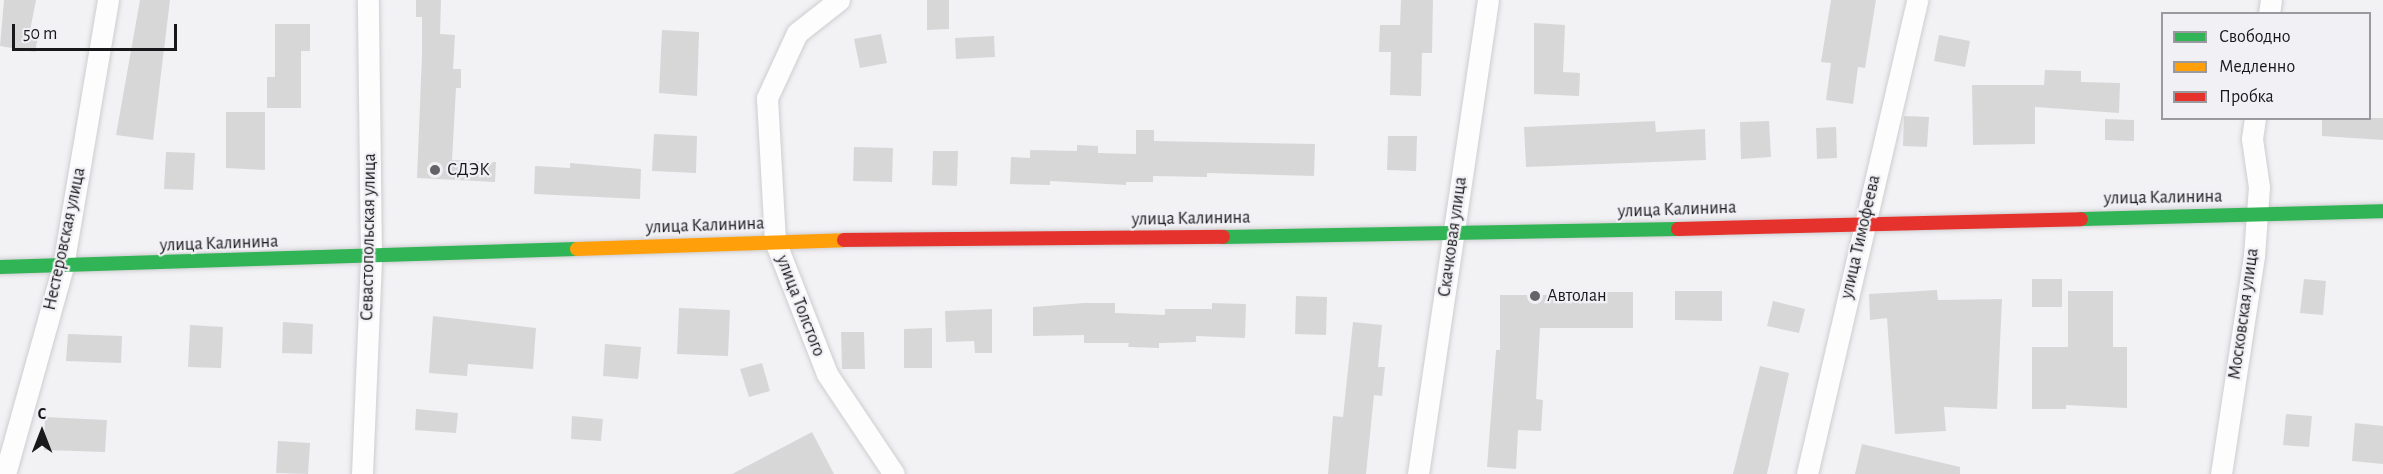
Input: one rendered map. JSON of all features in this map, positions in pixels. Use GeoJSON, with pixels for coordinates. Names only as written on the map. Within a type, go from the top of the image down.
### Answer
{"type":"FeatureCollection","features":[{"type":"Feature","properties":{"kind":"main road","name":"улица Калинина"},"geometry":{"type":"LineString","coordinates":[[0,267],[371,258],[775,241],[1453,235],[1864,222],[2383,211]]}},
{"type":"Feature","properties":{"kind":"street","name":"Нестеровская улица"},"geometry":{"type":"LineString","coordinates":[[5,474],[63,266],[108,0]]}},
{"type":"Feature","properties":{"kind":"street","name":"Севастопольская улица"},"geometry":{"type":"LineString","coordinates":[[362,474],[371,258],[368,0]]}},
{"type":"Feature","properties":{"kind":"street","name":"улица Толстого"},"geometry":{"type":"LineString","coordinates":[[839,0],[797,33],[767,98],[775,241],[827,374],[894,474]]}},
{"type":"Feature","properties":{"kind":"street","name":"Скачковая улица"},"geometry":{"type":"LineString","coordinates":[[1418,474],[1488,0]]}},
{"type":"Feature","properties":{"kind":"street","name":"улица Тимофеева"},"geometry":{"type":"LineString","coordinates":[[1807,474],[1917,0]]}},
{"type":"Feature","properties":{"kind":"street","name":"Московская улица"},"geometry":{"type":"LineString","coordinates":[[2221,474],[2254,256],[2254,214],[2259,187],[2252,139],[2255,120]]}},
{"type":"Feature","properties":{"kind":"building"},"geometry":{"type":"Polygon","coordinates":[[[4,0],[36,0],[30,31],[39,32],[35,52],[0,46],[4,0]]]}},
{"type":"Feature","properties":{"kind":"building"},"geometry":{"type":"Polygon","coordinates":[[[140,0],[170,0],[153,140],[116,135],[140,0]]]}},
{"type":"Feature","properties":{"kind":"building"},"geometry":{"type":"Polygon","coordinates":[[[416,0],[441,0],[440,34],[455,35],[453,69],[461,69],[461,88],[456,88],[452,160],[496,162],[495,182],[417,178],[422,17],[416,17],[416,0]]]}},
{"type":"Feature","properties":{"kind":"building"},"geometry":{"type":"Polygon","coordinates":[[[927,0],[949,0],[949,29],[927,30],[927,0]]]}},
{"type":"Feature","properties":{"kind":"building"},"geometry":{"type":"Polygon","coordinates":[[[1401,0],[1433,0],[1432,53],[1422,53],[1421,96],[1390,95],[1391,52],[1379,52],[1380,25],[1400,25],[1401,0]]]}},
{"type":"Feature","properties":{"kind":"building"},"geometry":{"type":"Polygon","coordinates":[[[1831,0],[1876,0],[1865,68],[1858,67],[1853,104],[1826,100],[1831,63],[1821,62],[1831,0]]]}},
{"type":"Feature","properties":{"kind":"building"},"geometry":{"type":"Polygon","coordinates":[[[1534,23],[1565,25],[1563,72],[1580,73],[1579,96],[1534,94],[1534,23]]]}},
{"type":"Feature","properties":{"kind":"building"},"geometry":{"type":"Polygon","coordinates":[[[275,24],[310,24],[310,51],[301,51],[301,108],[267,108],[267,77],[275,77],[275,24]]]}},
{"type":"Feature","properties":{"kind":"building"},"geometry":{"type":"Polygon","coordinates":[[[662,30],[699,32],[697,96],[659,93],[662,30]]]}},
{"type":"Feature","properties":{"kind":"building"},"geometry":{"type":"Polygon","coordinates":[[[881,34],[887,63],[860,68],[854,39],[881,34]]]}},
{"type":"Feature","properties":{"kind":"building"},"geometry":{"type":"Polygon","coordinates":[[[1939,35],[1970,41],[1965,67],[1934,61],[1939,35]]]}},
{"type":"Feature","properties":{"kind":"building"},"geometry":{"type":"Polygon","coordinates":[[[994,36],[995,57],[956,59],[955,38],[994,36]]]}},
{"type":"Feature","properties":{"kind":"building"},"geometry":{"type":"Polygon","coordinates":[[[2045,70],[2081,71],[2081,82],[2120,83],[2119,113],[2035,107],[2035,144],[1973,145],[1972,85],[2044,85],[2045,70]]]}},
{"type":"Feature","properties":{"kind":"building"},"geometry":{"type":"Polygon","coordinates":[[[226,112],[265,112],[265,170],[226,168],[226,112]]]}},
{"type":"Feature","properties":{"kind":"building"},"geometry":{"type":"Polygon","coordinates":[[[1904,116],[1929,117],[1927,147],[1903,146],[1904,116]]]}},
{"type":"Feature","properties":{"kind":"building"},"geometry":{"type":"Polygon","coordinates":[[[2383,118],[2383,140],[2322,136],[2322,120],[2383,118]]]}},
{"type":"Feature","properties":{"kind":"building"},"geometry":{"type":"Polygon","coordinates":[[[2105,119],[2134,120],[2134,141],[2105,140],[2105,119]]]}},
{"type":"Feature","properties":{"kind":"building"},"geometry":{"type":"Polygon","coordinates":[[[1655,121],[1656,132],[1705,129],[1706,160],[1526,167],[1524,127],[1655,121]]]}},
{"type":"Feature","properties":{"kind":"building"},"geometry":{"type":"Polygon","coordinates":[[[1769,121],[1771,157],[1741,159],[1740,122],[1769,121]]]}},
{"type":"Feature","properties":{"kind":"building"},"geometry":{"type":"Polygon","coordinates":[[[1836,127],[1837,158],[1817,159],[1816,128],[1836,127]]]}},
{"type":"Feature","properties":{"kind":"building"},"geometry":{"type":"Polygon","coordinates":[[[1136,130],[1154,130],[1154,141],[1315,144],[1314,176],[1207,173],[1207,177],[1153,176],[1153,182],[1126,182],[1126,185],[1050,181],[1050,185],[1010,184],[1011,157],[1030,158],[1030,150],[1077,151],[1077,145],[1098,146],[1098,153],[1136,154],[1136,130]]]}},
{"type":"Feature","properties":{"kind":"building"},"geometry":{"type":"Polygon","coordinates":[[[654,134],[697,136],[696,173],[652,171],[654,134]]]}},
{"type":"Feature","properties":{"kind":"building"},"geometry":{"type":"Polygon","coordinates":[[[1388,136],[1417,136],[1416,171],[1387,170],[1388,136]]]}},
{"type":"Feature","properties":{"kind":"building"},"geometry":{"type":"Polygon","coordinates":[[[854,147],[893,148],[892,182],[853,181],[854,147]]]}},
{"type":"Feature","properties":{"kind":"building"},"geometry":{"type":"Polygon","coordinates":[[[933,151],[958,151],[957,186],[932,185],[933,151]]]}},
{"type":"Feature","properties":{"kind":"building"},"geometry":{"type":"Polygon","coordinates":[[[166,152],[195,153],[193,190],[164,189],[166,152]]]}},
{"type":"Feature","properties":{"kind":"building"},"geometry":{"type":"Polygon","coordinates":[[[570,163],[641,169],[640,199],[534,194],[535,166],[570,168],[570,163]]]}},
{"type":"Feature","properties":{"kind":"building"},"geometry":{"type":"Polygon","coordinates":[[[2032,279],[2062,279],[2062,307],[2032,307],[2032,279]]]}},
{"type":"Feature","properties":{"kind":"building"},"geometry":{"type":"Polygon","coordinates":[[[2304,279],[2326,281],[2323,315],[2300,313],[2304,279]]]}},
{"type":"Feature","properties":{"kind":"building"},"geometry":{"type":"Polygon","coordinates":[[[1937,290],[1938,300],[2002,299],[1997,409],[1944,407],[1946,431],[1895,434],[1887,318],[1870,320],[1869,294],[1937,290]]]}},
{"type":"Feature","properties":{"kind":"building"},"geometry":{"type":"Polygon","coordinates":[[[1675,291],[1722,291],[1722,321],[1675,320],[1675,291]]]}},
{"type":"Feature","properties":{"kind":"building"},"geometry":{"type":"Polygon","coordinates":[[[2068,291],[2113,291],[2113,347],[2127,347],[2127,408],[2066,405],[2066,409],[2032,409],[2032,347],[2068,347],[2068,291]]]}},
{"type":"Feature","properties":{"kind":"building"},"geometry":{"type":"Polygon","coordinates":[[[1567,292],[1633,292],[1633,328],[1540,328],[1536,399],[1543,400],[1541,431],[1518,430],[1516,469],[1487,467],[1496,350],[1500,350],[1500,295],[1567,295],[1567,292]]]}},
{"type":"Feature","properties":{"kind":"building"},"geometry":{"type":"Polygon","coordinates":[[[1296,296],[1327,297],[1326,335],[1295,334],[1296,296]]]}},
{"type":"Feature","properties":{"kind":"building"},"geometry":{"type":"Polygon","coordinates":[[[1773,301],[1805,309],[1799,333],[1767,326],[1773,301]]]}},
{"type":"Feature","properties":{"kind":"building"},"geometry":{"type":"Polygon","coordinates":[[[1115,303],[1115,313],[1165,315],[1165,309],[1212,309],[1212,303],[1246,304],[1245,338],[1196,336],[1196,342],[1159,343],[1159,348],[1128,347],[1129,343],[1084,343],[1084,335],[1033,336],[1033,307],[1115,303]]]}},
{"type":"Feature","properties":{"kind":"building"},"geometry":{"type":"Polygon","coordinates":[[[679,308],[730,310],[728,356],[677,354],[679,308]]]}},
{"type":"Feature","properties":{"kind":"building"},"geometry":{"type":"Polygon","coordinates":[[[992,309],[992,353],[975,353],[974,341],[946,342],[945,311],[992,309]]]}},
{"type":"Feature","properties":{"kind":"building"},"geometry":{"type":"Polygon","coordinates":[[[433,316],[536,328],[533,369],[468,364],[467,376],[429,373],[433,316]]]}},
{"type":"Feature","properties":{"kind":"building"},"geometry":{"type":"Polygon","coordinates":[[[283,322],[313,324],[312,354],[282,353],[283,322]]]}},
{"type":"Feature","properties":{"kind":"building"},"geometry":{"type":"Polygon","coordinates":[[[1353,322],[1382,325],[1378,367],[1385,367],[1382,396],[1374,395],[1366,474],[1328,474],[1333,416],[1343,417],[1353,322]]]}},
{"type":"Feature","properties":{"kind":"building"},"geometry":{"type":"Polygon","coordinates":[[[190,325],[223,327],[221,368],[188,367],[190,325]]]}},
{"type":"Feature","properties":{"kind":"building"},"geometry":{"type":"Polygon","coordinates":[[[932,328],[932,368],[904,368],[904,329],[932,328]]]}},
{"type":"Feature","properties":{"kind":"building"},"geometry":{"type":"Polygon","coordinates":[[[841,332],[864,332],[865,369],[842,369],[841,332]]]}},
{"type":"Feature","properties":{"kind":"building"},"geometry":{"type":"Polygon","coordinates":[[[68,334],[122,336],[121,363],[66,361],[68,334]]]}},
{"type":"Feature","properties":{"kind":"building"},"geometry":{"type":"Polygon","coordinates":[[[605,344],[641,347],[638,379],[603,376],[605,344]]]}},
{"type":"Feature","properties":{"kind":"building"},"geometry":{"type":"Polygon","coordinates":[[[762,363],[770,391],[749,397],[740,369],[762,363]]]}},
{"type":"Feature","properties":{"kind":"building"},"geometry":{"type":"Polygon","coordinates":[[[1760,366],[1789,373],[1767,474],[1733,474],[1760,366]]]}},
{"type":"Feature","properties":{"kind":"building"},"geometry":{"type":"Polygon","coordinates":[[[416,409],[458,413],[456,433],[415,430],[416,409]]]}},
{"type":"Feature","properties":{"kind":"building"},"geometry":{"type":"Polygon","coordinates":[[[2286,414],[2312,416],[2309,447],[2283,445],[2286,414]]]}},
{"type":"Feature","properties":{"kind":"building"},"geometry":{"type":"Polygon","coordinates":[[[572,416],[603,419],[601,441],[571,439],[572,416]]]}},
{"type":"Feature","properties":{"kind":"building"},"geometry":{"type":"Polygon","coordinates":[[[45,417],[107,420],[105,452],[44,450],[45,417]]]}},
{"type":"Feature","properties":{"kind":"building"},"geometry":{"type":"Polygon","coordinates":[[[2355,423],[2383,426],[2383,464],[2352,461],[2355,423]]]}},
{"type":"Feature","properties":{"kind":"building"},"geometry":{"type":"Polygon","coordinates":[[[812,432],[834,474],[732,474],[812,432]]]}},
{"type":"Feature","properties":{"kind":"building"},"geometry":{"type":"Polygon","coordinates":[[[278,441],[310,443],[308,474],[276,473],[278,441]]]}},
{"type":"Feature","properties":{"kind":"building"},"geometry":{"type":"Polygon","coordinates":[[[1862,444],[1960,467],[1960,474],[1855,474],[1862,444]]]}},
{"type":"Feature","properties":{"kind":"traffic: fast"},"geometry":{"type":"LineString","coordinates":[[2081,219],[2383,211]]}},
{"type":"Feature","properties":{"kind":"traffic: fast"},"geometry":{"type":"LineString","coordinates":[[1223,237],[1678,229]]}},
{"type":"Feature","properties":{"kind":"traffic: fast"},"geometry":{"type":"LineString","coordinates":[[0,267],[577,249]]}},
{"type":"Feature","properties":{"kind":"traffic: slow"},"geometry":{"type":"LineString","coordinates":[[577,249],[844,240]]}},
{"type":"Feature","properties":{"kind":"traffic: jam"},"geometry":{"type":"LineString","coordinates":[[1678,229],[2081,219]]}},
{"type":"Feature","properties":{"kind":"traffic: jam"},"geometry":{"type":"LineString","coordinates":[[844,240],[1223,237]]}},
{"type":"Feature","properties":{"kind":"place","name":"СДЭК"},"geometry":{"type":"Point","coordinates":[435,170]}},
{"type":"Feature","properties":{"kind":"place","name":"Автолан"},"geometry":{"type":"Point","coordinates":[1535,296]}}]}
